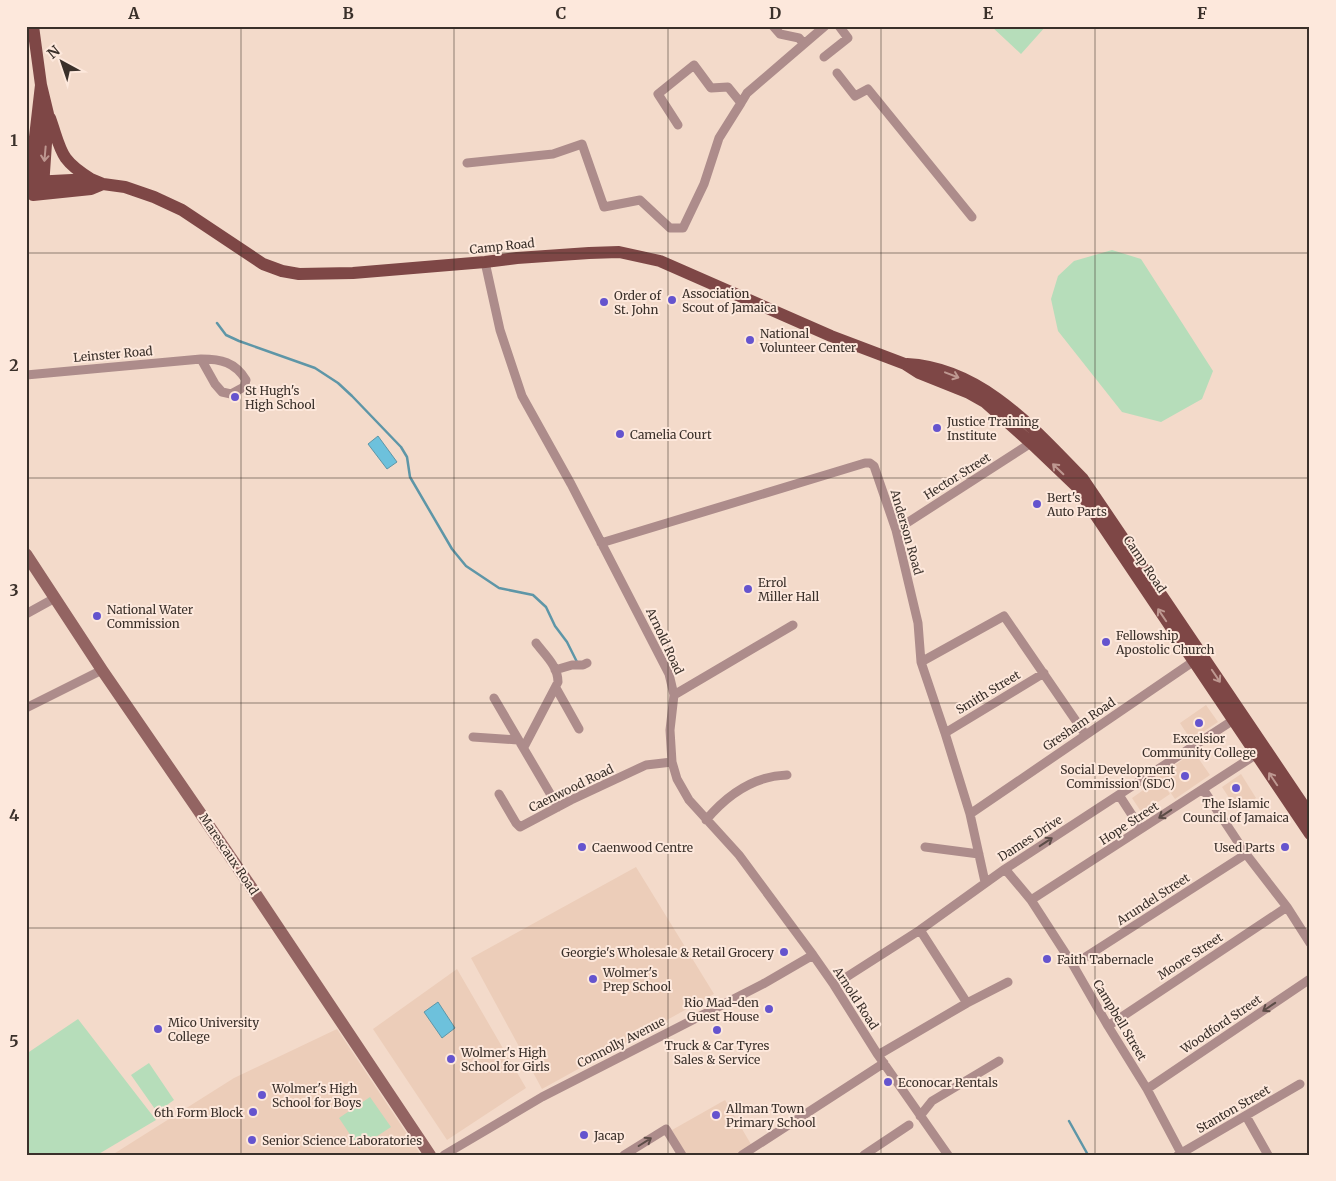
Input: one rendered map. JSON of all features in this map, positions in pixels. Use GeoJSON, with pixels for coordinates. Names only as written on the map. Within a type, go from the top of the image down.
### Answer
{"type":"FeatureCollection","features":[{"type":"Feature","properties":{"kind":"main road"},"geometry":{"type":"LineString","coordinates":[[33,26],[41,85],[59,146],[64,157],[72,166],[97,181]]}},
{"type":"Feature","properties":{"kind":"main road"},"geometry":{"type":"LineString","coordinates":[[34,196],[35,137],[41,85]]}},
{"type":"Feature","properties":{"kind":"main road"},"geometry":{"type":"LineString","coordinates":[[34,182],[48,114]]}},
{"type":"Feature","properties":{"kind":"main road"},"geometry":{"type":"LineString","coordinates":[[26,155],[35,137]]}},
{"type":"Feature","properties":{"kind":"main road","name":"Camp Road"},"geometry":{"type":"LineString","coordinates":[[34,182],[97,181],[125,187],[154,197],[182,210],[263,264],[282,272],[312,275],[353,273],[517,258],[619,252],[660,261],[831,336],[904,364],[919,373],[969,393],[985,402],[1076,486],[1198,658],[1260,752],[1310,834]]}},
{"type":"Feature","properties":{"kind":"main road","name":"Camp Road"},"geometry":{"type":"LineString","coordinates":[[34,196],[90,189],[97,181]]}},
{"type":"Feature","properties":{"kind":"main road","name":"Camp Road"},"geometry":{"type":"LineString","coordinates":[[904,364],[922,365],[971,382],[1001,401],[1042,437],[1083,479],[1148,585]]}},
{"type":"Feature","properties":{"kind":"main road","name":"Marescaux Road"},"geometry":{"type":"LineString","coordinates":[[26,554],[102,670],[261,902],[430,1155]]}},
{"type":"Feature","properties":{"kind":"main road","name":"Camp Road"},"geometry":{"type":"LineString","coordinates":[[1260,752],[1310,815]]}},
{"type":"Feature","properties":{"kind":"street"},"geometry":{"type":"LineString","coordinates":[[773,26],[780,34],[799,38],[804,44]]}},
{"type":"Feature","properties":{"kind":"street"},"geometry":{"type":"LineString","coordinates":[[467,163],[553,154],[582,144],[604,207],[640,200],[670,228],[683,228],[704,184],[719,138],[747,93],[825,26]]}},
{"type":"Feature","properties":{"kind":"street"},"geometry":{"type":"LineString","coordinates":[[824,57],[848,38],[839,26]]}},
{"type":"Feature","properties":{"kind":"street"},"geometry":{"type":"LineString","coordinates":[[678,126],[658,94],[694,65],[711,88],[728,87],[741,103]]}},
{"type":"Feature","properties":{"kind":"street"},"geometry":{"type":"LineString","coordinates":[[837,74],[855,96],[868,88],[972,217]]}},
{"type":"Feature","properties":{"kind":"street","name":"Arnold Road"},"geometry":{"type":"LineString","coordinates":[[485,262],[500,330],[522,396],[571,484],[669,674],[674,695],[670,730],[672,762],[677,779],[689,800],[739,855],[813,955],[878,1055],[948,1155]]}},
{"type":"Feature","properties":{"kind":"street","name":"Leinster Road"},"geometry":{"type":"LineString","coordinates":[[26,375],[202,359],[218,359],[234,365],[246,380],[244,387],[231,394],[222,392],[215,384],[202,359]]}},
{"type":"Feature","properties":{"kind":"street","name":"Hector Street"},"geometry":{"type":"LineString","coordinates":[[896,530],[1031,443]]}},
{"type":"Feature","properties":{"kind":"street","name":"Anderson Road"},"geometry":{"type":"LineString","coordinates":[[601,543],[868,463],[872,464],[876,468],[896,530],[918,623],[921,662],[970,814],[986,882]]}},
{"type":"Feature","properties":{"kind":"street"},"geometry":{"type":"LineString","coordinates":[[26,614],[55,598]]}},
{"type":"Feature","properties":{"kind":"street"},"geometry":{"type":"LineString","coordinates":[[921,662],[1004,616],[1085,734]]}},
{"type":"Feature","properties":{"kind":"street"},"geometry":{"type":"LineString","coordinates":[[674,695],[793,625]]}},
{"type":"Feature","properties":{"kind":"street"},"geometry":{"type":"LineString","coordinates":[[521,743],[556,688],[558,675],[552,663],[536,643]]}},
{"type":"Feature","properties":{"kind":"street","name":"Gresham Road"},"geometry":{"type":"LineString","coordinates":[[970,814],[1198,658]]}},
{"type":"Feature","properties":{"kind":"street"},"geometry":{"type":"LineString","coordinates":[[555,670],[586,663]]}},
{"type":"Feature","properties":{"kind":"street"},"geometry":{"type":"LineString","coordinates":[[26,708],[102,670]]}},
{"type":"Feature","properties":{"kind":"street","name":"Smith Street"},"geometry":{"type":"LineString","coordinates":[[945,733],[1044,673]]}},
{"type":"Feature","properties":{"kind":"street"},"geometry":{"type":"LineString","coordinates":[[556,688],[579,729]]}},
{"type":"Feature","properties":{"kind":"street"},"geometry":{"type":"LineString","coordinates":[[494,698],[558,807]]}},
{"type":"Feature","properties":{"kind":"street","name":"Dames Drive"},"geometry":{"type":"LineString","coordinates":[[834,985],[920,930],[1005,869],[1237,717]]}},
{"type":"Feature","properties":{"kind":"street"},"geometry":{"type":"LineString","coordinates":[[473,737],[521,743]]}},
{"type":"Feature","properties":{"kind":"street","name":"Hope Street"},"geometry":{"type":"LineString","coordinates":[[1031,900],[1260,752]]}},
{"type":"Feature","properties":{"kind":"street","name":"Caenwood Road"},"geometry":{"type":"LineString","coordinates":[[499,794],[520,827],[646,765],[672,762]]}},
{"type":"Feature","properties":{"kind":"street"},"geometry":{"type":"LineString","coordinates":[[706,820],[733,793],[772,775],[787,775]]}},
{"type":"Feature","properties":{"kind":"street"},"geometry":{"type":"LineString","coordinates":[[1203,789],[1246,854],[1287,907],[1310,943]]}},
{"type":"Feature","properties":{"kind":"street"},"geometry":{"type":"LineString","coordinates":[[1119,795],[1141,829]]}},
{"type":"Feature","properties":{"kind":"street"},"geometry":{"type":"LineString","coordinates":[[925,847],[979,854]]}},
{"type":"Feature","properties":{"kind":"street","name":"Arundel Street"},"geometry":{"type":"LineString","coordinates":[[1073,965],[1246,854]]}},
{"type":"Feature","properties":{"kind":"street"},"geometry":{"type":"LineString","coordinates":[[1005,869],[1031,900]]}},
{"type":"Feature","properties":{"kind":"street","name":"Campbell Street"},"geometry":{"type":"LineString","coordinates":[[1031,900],[1073,965],[1147,1089],[1180,1154]]}},
{"type":"Feature","properties":{"kind":"street","name":"Moore Street"},"geometry":{"type":"LineString","coordinates":[[1108,1026],[1287,907]]}},
{"type":"Feature","properties":{"kind":"street"},"geometry":{"type":"LineString","coordinates":[[920,930],[967,1003]]}},
{"type":"Feature","properties":{"kind":"street","name":"Connolly Avenue"},"geometry":{"type":"LineString","coordinates":[[444,1155],[542,1097],[763,984],[813,955]]}},
{"type":"Feature","properties":{"kind":"street","name":"Woodford Street"},"geometry":{"type":"LineString","coordinates":[[1147,1089],[1310,979]]}},
{"type":"Feature","properties":{"kind":"street"},"geometry":{"type":"LineString","coordinates":[[878,1055],[967,1003],[1008,982]]}},
{"type":"Feature","properties":{"kind":"street"},"geometry":{"type":"LineString","coordinates":[[920,1116],[932,1101],[999,1061]]}},
{"type":"Feature","properties":{"kind":"street"},"geometry":{"type":"LineString","coordinates":[[742,1155],[884,1063]]}},
{"type":"Feature","properties":{"kind":"street","name":"Stanton Street"},"geometry":{"type":"LineString","coordinates":[[1180,1154],[1300,1084]]}},
{"type":"Feature","properties":{"kind":"street"},"geometry":{"type":"LineString","coordinates":[[1246,1116],[1268,1155]]}},
{"type":"Feature","properties":{"kind":"street"},"geometry":{"type":"LineString","coordinates":[[864,1155],[909,1124]]}},
{"type":"Feature","properties":{"kind":"street"},"geometry":{"type":"LineString","coordinates":[[624,1155],[666,1129],[682,1155]]}},
{"type":"Feature","properties":{"kind":"shaded area","name":"Excelsior Community College"},"geometry":{"type":"Polygon","coordinates":[[[1206,705],[1218,722],[1191,740],[1180,723],[1206,705]]]}},
{"type":"Feature","properties":{"kind":"shaded area","name":"Social Development Commission (SDC)"},"geometry":{"type":"Polygon","coordinates":[[[1194,752],[1210,775],[1175,799],[1159,776],[1194,752]]]}},
{"type":"Feature","properties":{"kind":"shaded area","name":"The Islamic Council of Jamaica"},"geometry":{"type":"Polygon","coordinates":[[[1241,774],[1256,798],[1237,810],[1222,787],[1241,774]]]}},
{"type":"Feature","properties":{"kind":"shaded area"},"geometry":{"type":"Polygon","coordinates":[[[1158,776],[1170,794],[1142,813],[1132,798],[1149,786],[1147,783],[1158,776]]]}},
{"type":"Feature","properties":{"kind":"shaded area","name":"Wolmer's Prep School"},"geometry":{"type":"Polygon","coordinates":[[[636,867],[714,994],[542,1089],[471,958],[636,867]]]}},
{"type":"Feature","properties":{"kind":"shaded area","name":"Wolmer's High School for Girls"},"geometry":{"type":"Polygon","coordinates":[[[457,969],[526,1088],[447,1140],[373,1029],[457,969]]]}},
{"type":"Feature","properties":{"kind":"shaded area","name":"Wolmer's High School for Boys"},"geometry":{"type":"Polygon","coordinates":[[[337,1029],[421,1155],[112,1155],[234,1078],[337,1029]]]}},
{"type":"Feature","properties":{"kind":"shaded area","name":"Allman Town Primary School"},"geometry":{"type":"Polygon","coordinates":[[[725,1100],[752,1146],[737,1155],[686,1155],[672,1130],[725,1100]]]}},
{"type":"Feature","properties":{"kind":"green space"},"geometry":{"type":"Polygon","coordinates":[[[991,26],[1046,26],[1021,54],[991,26]]]}},
{"type":"Feature","properties":{"kind":"green space"},"geometry":{"type":"Polygon","coordinates":[[[1112,250],[1141,259],[1213,371],[1202,399],[1161,422],[1122,412],[1058,331],[1051,299],[1058,276],[1074,261],[1112,250]]]}},
{"type":"Feature","properties":{"kind":"green space"},"geometry":{"type":"Polygon","coordinates":[[[78,1019],[156,1120],[97,1155],[26,1155],[26,1054],[78,1019]]]}},
{"type":"Feature","properties":{"kind":"green space"},"geometry":{"type":"Polygon","coordinates":[[[149,1063],[174,1100],[157,1112],[131,1075],[149,1063]]]}},
{"type":"Feature","properties":{"kind":"green space"},"geometry":{"type":"Polygon","coordinates":[[[370,1097],[391,1127],[359,1148],[339,1118],[370,1097]]]}},
{"type":"Feature","properties":{"kind":"water"},"geometry":{"type":"Polygon","coordinates":[[[378,436],[397,462],[387,469],[368,444],[378,436]]]}},
{"type":"Feature","properties":{"kind":"water"},"geometry":{"type":"Polygon","coordinates":[[[438,1002],[455,1028],[442,1038],[424,1012],[438,1002]]]}},
{"type":"Feature","properties":{"kind":"waterway"},"geometry":{"type":"LineString","coordinates":[[217,323],[226,335],[239,341],[315,368],[338,383],[352,396],[401,447],[407,457],[410,477],[452,549],[466,566],[499,588],[533,595],[546,607],[577,662]]}},
{"type":"Feature","properties":{"kind":"waterway"},"geometry":{"type":"LineString","coordinates":[[1069,1121],[1088,1155]]}},
{"type":"Feature","properties":{"kind":"place","name":"Association Scout of Jamaica"},"geometry":{"type":"Point","coordinates":[672,300]}},
{"type":"Feature","properties":{"kind":"place","name":"Order of St. John"},"geometry":{"type":"Point","coordinates":[604,302]}},
{"type":"Feature","properties":{"kind":"place","name":"National Volunteer Center"},"geometry":{"type":"Point","coordinates":[750,340]}},
{"type":"Feature","properties":{"kind":"place","name":"St Hugh's High School"},"geometry":{"type":"Point","coordinates":[235,397]}},
{"type":"Feature","properties":{"kind":"place","name":"Justice Training Institute"},"geometry":{"type":"Point","coordinates":[937,428]}},
{"type":"Feature","properties":{"kind":"place","name":"Camelia Court"},"geometry":{"type":"Point","coordinates":[620,434]}},
{"type":"Feature","properties":{"kind":"place","name":"Bert's Auto Parts"},"geometry":{"type":"Point","coordinates":[1037,504]}},
{"type":"Feature","properties":{"kind":"place","name":"Errol Miller Hall"},"geometry":{"type":"Point","coordinates":[748,589]}},
{"type":"Feature","properties":{"kind":"place","name":"National Water Commission"},"geometry":{"type":"Point","coordinates":[97,616]}},
{"type":"Feature","properties":{"kind":"place","name":"Fellowship Apostolic Church"},"geometry":{"type":"Point","coordinates":[1106,642]}},
{"type":"Feature","properties":{"kind":"place","name":"Excelsior Community College"},"geometry":{"type":"Point","coordinates":[1199,723]}},
{"type":"Feature","properties":{"kind":"place","name":"Social Development Commission (SDC)"},"geometry":{"type":"Point","coordinates":[1185,776]}},
{"type":"Feature","properties":{"kind":"place","name":"The Islamic Council of Jamaica"},"geometry":{"type":"Point","coordinates":[1236,788]}},
{"type":"Feature","properties":{"kind":"place","name":"Caenwood Centre"},"geometry":{"type":"Point","coordinates":[582,847]}},
{"type":"Feature","properties":{"kind":"place","name":"Used Parts"},"geometry":{"type":"Point","coordinates":[1285,847]}},
{"type":"Feature","properties":{"kind":"place","name":"Georgie's Wholesale & Retail Grocery"},"geometry":{"type":"Point","coordinates":[784,952]}},
{"type":"Feature","properties":{"kind":"place","name":"Faith Tabernacle"},"geometry":{"type":"Point","coordinates":[1047,959]}},
{"type":"Feature","properties":{"kind":"place","name":"Wolmer's Prep School"},"geometry":{"type":"Point","coordinates":[593,979]}},
{"type":"Feature","properties":{"kind":"place","name":"Rio Mad-den Guest House"},"geometry":{"type":"Point","coordinates":[769,1009]}},
{"type":"Feature","properties":{"kind":"place","name":"Mico University College"},"geometry":{"type":"Point","coordinates":[158,1029]}},
{"type":"Feature","properties":{"kind":"place","name":"Truck & Car Tyres Sales & Service"},"geometry":{"type":"Point","coordinates":[717,1030]}},
{"type":"Feature","properties":{"kind":"place","name":"Wolmer's High School for Girls"},"geometry":{"type":"Point","coordinates":[451,1059]}},
{"type":"Feature","properties":{"kind":"place","name":"Econocar Rentals"},"geometry":{"type":"Point","coordinates":[888,1082]}},
{"type":"Feature","properties":{"kind":"place","name":"Wolmer's High School for Boys"},"geometry":{"type":"Point","coordinates":[262,1095]}},
{"type":"Feature","properties":{"kind":"place","name":"6th Form Block"},"geometry":{"type":"Point","coordinates":[253,1112]}},
{"type":"Feature","properties":{"kind":"place","name":"Allman Town Primary School"},"geometry":{"type":"Point","coordinates":[716,1115]}},
{"type":"Feature","properties":{"kind":"place","name":"Jacap"},"geometry":{"type":"Point","coordinates":[584,1135]}},
{"type":"Feature","properties":{"kind":"place","name":"Senior Science Laboratories"},"geometry":{"type":"Point","coordinates":[252,1140]}}]}
